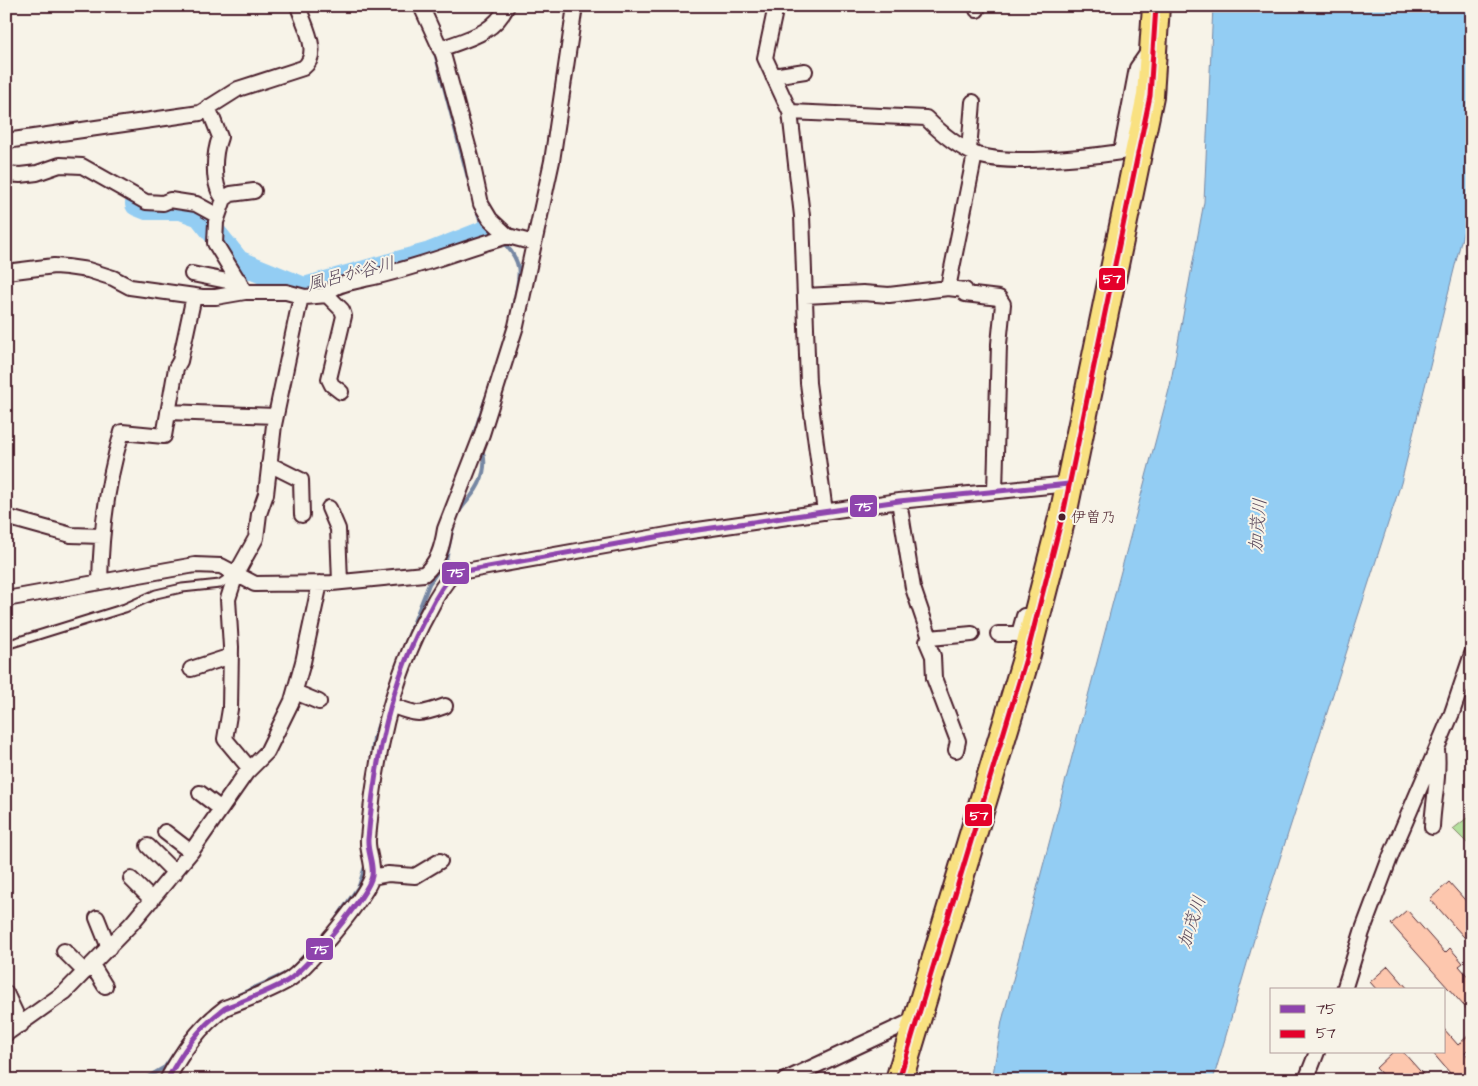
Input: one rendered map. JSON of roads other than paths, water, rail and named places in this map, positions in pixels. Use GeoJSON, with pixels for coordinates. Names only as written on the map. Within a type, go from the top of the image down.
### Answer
{"type":"FeatureCollection","features":[{"type":"Feature","properties":{"kind":"highway"},"geometry":{"type":"LineString","coordinates":[[899,1080],[1025,662],[1069,484],[1150,96],[1156,6]]}},
{"type":"Feature","properties":{"kind":"street"},"geometry":{"type":"LineString","coordinates":[[6,141],[200,113],[238,89],[303,68],[310,63],[313,52],[298,6]]}},
{"type":"Feature","properties":{"kind":"street"},"geometry":{"type":"LineString","coordinates":[[421,6],[440,49],[471,157],[480,204],[490,219],[508,236],[534,243]]}},
{"type":"Feature","properties":{"kind":"street"},"geometry":{"type":"LineString","coordinates":[[440,49],[486,31],[501,18],[507,6]]}},
{"type":"Feature","properties":{"kind":"street"},"geometry":{"type":"LineString","coordinates":[[6,608],[11,598],[194,565],[221,566],[255,584],[340,582],[424,574],[435,566],[445,529],[502,374],[516,326],[552,161],[575,6]]}},
{"type":"Feature","properties":{"kind":"street"},"geometry":{"type":"LineString","coordinates":[[776,6],[765,58],[790,112],[802,216],[808,383],[825,512]]}},
{"type":"Feature","properties":{"kind":"street"},"geometry":{"type":"LineString","coordinates":[[790,112],[926,118],[944,136],[972,152],[1013,160],[1093,156],[1121,152],[1137,68],[1154,45]]}},
{"type":"Feature","properties":{"kind":"street"},"geometry":{"type":"LineString","coordinates":[[773,76],[805,71]]}},
{"type":"Feature","properties":{"kind":"street"},"geometry":{"type":"LineString","coordinates":[[948,288],[972,152],[973,102]]}},
{"type":"Feature","properties":{"kind":"street"},"geometry":{"type":"LineString","coordinates":[[208,107],[220,137],[216,149],[216,174],[218,189],[224,199]]}},
{"type":"Feature","properties":{"kind":"street"},"geometry":{"type":"LineString","coordinates":[[6,174],[20,175],[60,165],[82,166],[146,202],[163,203],[170,200],[196,204],[218,216]]}},
{"type":"Feature","properties":{"kind":"street"},"geometry":{"type":"LineString","coordinates":[[242,286],[215,243],[218,216],[224,199],[231,194],[254,191]]}},
{"type":"Feature","properties":{"kind":"street"},"geometry":{"type":"LineString","coordinates":[[327,295],[330,290],[352,282],[401,272],[508,236]]}},
{"type":"Feature","properties":{"kind":"street"},"geometry":{"type":"LineString","coordinates":[[6,272],[54,266],[67,267],[105,275],[130,287],[194,296],[216,297],[242,286]]}},
{"type":"Feature","properties":{"kind":"street"},"geometry":{"type":"LineString","coordinates":[[192,274],[242,286],[301,296],[327,295],[342,310],[344,316],[329,379],[332,385],[341,392]]}},
{"type":"Feature","properties":{"kind":"street"},"geometry":{"type":"LineString","coordinates":[[805,296],[863,293],[889,295],[948,288],[965,290],[965,294],[999,298],[1003,304],[999,344],[994,491]]}},
{"type":"Feature","properties":{"kind":"street"},"geometry":{"type":"LineString","coordinates":[[100,582],[101,536],[108,488],[122,432],[164,436],[194,296]]}},
{"type":"Feature","properties":{"kind":"street"},"geometry":{"type":"LineString","coordinates":[[250,769],[225,739],[230,709],[231,656],[228,599],[236,574],[256,538],[259,514],[266,494],[276,416],[301,296]]}},
{"type":"Feature","properties":{"kind":"street"},"geometry":{"type":"LineString","coordinates":[[168,412],[276,416]]}},
{"type":"Feature","properties":{"kind":"street"},"geometry":{"type":"LineString","coordinates":[[269,464],[301,480],[302,515]]}},
{"type":"Feature","properties":{"kind":"street"},"geometry":{"type":"LineString","coordinates":[[167,1080],[189,1043],[216,1015],[225,1008],[288,981],[297,974],[343,921],[372,877],[373,860],[368,842],[381,739],[415,636],[448,577],[454,573],[684,532],[899,501],[1069,484]]}},
{"type":"Feature","properties":{"kind":"street"},"geometry":{"type":"LineString","coordinates":[[899,501],[913,588],[930,638],[927,642],[933,656],[934,678],[958,741],[956,750]]}},
{"type":"Feature","properties":{"kind":"street"},"geometry":{"type":"LineString","coordinates":[[329,508],[338,529],[340,582]]}},
{"type":"Feature","properties":{"kind":"street"},"geometry":{"type":"LineString","coordinates":[[6,517],[71,536],[101,536]]}},
{"type":"Feature","properties":{"kind":"street"},"geometry":{"type":"LineString","coordinates":[[435,566],[448,577]]}},
{"type":"Feature","properties":{"kind":"street"},"geometry":{"type":"LineString","coordinates":[[6,1034],[65,992],[109,948],[175,873],[250,769],[267,752],[295,692],[320,583]]}},
{"type":"Feature","properties":{"kind":"street"},"geometry":{"type":"LineString","coordinates":[[998,634],[1019,634],[1029,598],[1042,594]]}},
{"type":"Feature","properties":{"kind":"street"},"geometry":{"type":"LineString","coordinates":[[930,638],[972,634]]}},
{"type":"Feature","properties":{"kind":"street"},"geometry":{"type":"LineString","coordinates":[[1345,988],[1362,932],[1391,855],[1437,749],[1472,654]]}},
{"type":"Feature","properties":{"kind":"street"},"geometry":{"type":"LineString","coordinates":[[191,669],[231,656]]}},
{"type":"Feature","properties":{"kind":"street"},"geometry":{"type":"LineString","coordinates":[[295,692],[319,702]]}},
{"type":"Feature","properties":{"kind":"street"},"geometry":{"type":"LineString","coordinates":[[391,704],[414,714],[422,714],[445,706]]}},
{"type":"Feature","properties":{"kind":"street"},"geometry":{"type":"LineString","coordinates":[[1432,827],[1433,801],[1439,768],[1437,749]]}},
{"type":"Feature","properties":{"kind":"street"},"geometry":{"type":"LineString","coordinates":[[200,793],[220,809]]}},
{"type":"Feature","properties":{"kind":"street"},"geometry":{"type":"LineString","coordinates":[[164,832],[191,852]]}},
{"type":"Feature","properties":{"kind":"street"},"geometry":{"type":"LineString","coordinates":[[148,846],[175,873]]}},
{"type":"Feature","properties":{"kind":"street"},"geometry":{"type":"LineString","coordinates":[[372,877],[388,874],[415,876],[440,860]]}},
{"type":"Feature","properties":{"kind":"street"},"geometry":{"type":"LineString","coordinates":[[131,879],[152,900]]}},
{"type":"Feature","properties":{"kind":"street"},"geometry":{"type":"LineString","coordinates":[[97,918],[109,948]]}},
{"type":"Feature","properties":{"kind":"street"},"geometry":{"type":"LineString","coordinates":[[64,951],[89,969],[105,986]]}},
{"type":"Feature","properties":{"kind":"street"},"geometry":{"type":"LineString","coordinates":[[6,992],[21,1025]]}},
{"type":"Feature","properties":{"kind":"street"},"geometry":{"type":"LineString","coordinates":[[785,1080],[919,1018]]}},
{"type":"Feature","properties":{"kind":"street"},"geometry":{"type":"LineString","coordinates":[[1306,1080],[1316,1054]]}},
{"type":"Feature","properties":{"kind":"lane"},"geometry":{"type":"LineString","coordinates":[[6,645],[124,608],[156,594],[182,588],[220,584],[236,574]]}},
{"type":"Feature","properties":{"kind":"water","name":"加茂川"},"geometry":{"type":"Polygon","coordinates":[[[1213,6],[1472,6],[1472,197],[1401,483],[1255,936],[1213,1080],[992,1080],[1002,1021],[1170,386],[1204,202],[1213,6]]]}},
{"type":"Feature","properties":{"kind":"waterway"},"geometry":{"type":"LineString","coordinates":[[434,49],[468,178]]}},
{"type":"Feature","properties":{"kind":"waterway","name":"風呂が谷川"},"geometry":{"type":"LineString","coordinates":[[137,204],[147,208],[181,208],[200,215],[238,262],[304,289],[430,254],[491,230]]}},
{"type":"Feature","properties":{"kind":"waterway"},"geometry":{"type":"LineString","coordinates":[[475,204],[480,219],[497,236]]}},
{"type":"Feature","properties":{"kind":"waterway"},"geometry":{"type":"LineString","coordinates":[[502,241],[510,249],[518,265],[519,272],[513,307]]}},
{"type":"Feature","properties":{"kind":"waterway"},"geometry":{"type":"LineString","coordinates":[[477,436],[475,431],[486,398]]}},
{"type":"Feature","properties":{"kind":"waterway"},"geometry":{"type":"LineString","coordinates":[[458,514],[476,490],[482,478],[484,459],[481,447]]}},
{"type":"Feature","properties":{"kind":"waterway"},"geometry":{"type":"LineString","coordinates":[[402,652],[429,584],[446,559],[453,527]]}},
{"type":"Feature","properties":{"kind":"waterway"},"geometry":{"type":"LineString","coordinates":[[371,762],[374,738],[380,720]]}},
{"type":"Feature","properties":{"kind":"waterway"},"geometry":{"type":"LineString","coordinates":[[337,918],[359,886],[366,863]]}},
{"type":"Feature","properties":{"kind":"waterway"},"geometry":{"type":"LineString","coordinates":[[221,1003],[289,972],[327,931]]}},
{"type":"Feature","properties":{"kind":"waterway"},"geometry":{"type":"LineString","coordinates":[[192,1030],[212,1010]]}},
{"type":"Feature","properties":{"kind":"waterway"},"geometry":{"type":"LineString","coordinates":[[143,1080],[165,1067],[186,1037]]}},
{"type":"Feature","properties":{"kind":"place","name":"伊曽乃"},"geometry":{"type":"Point","coordinates":[1062,517]}}]}
